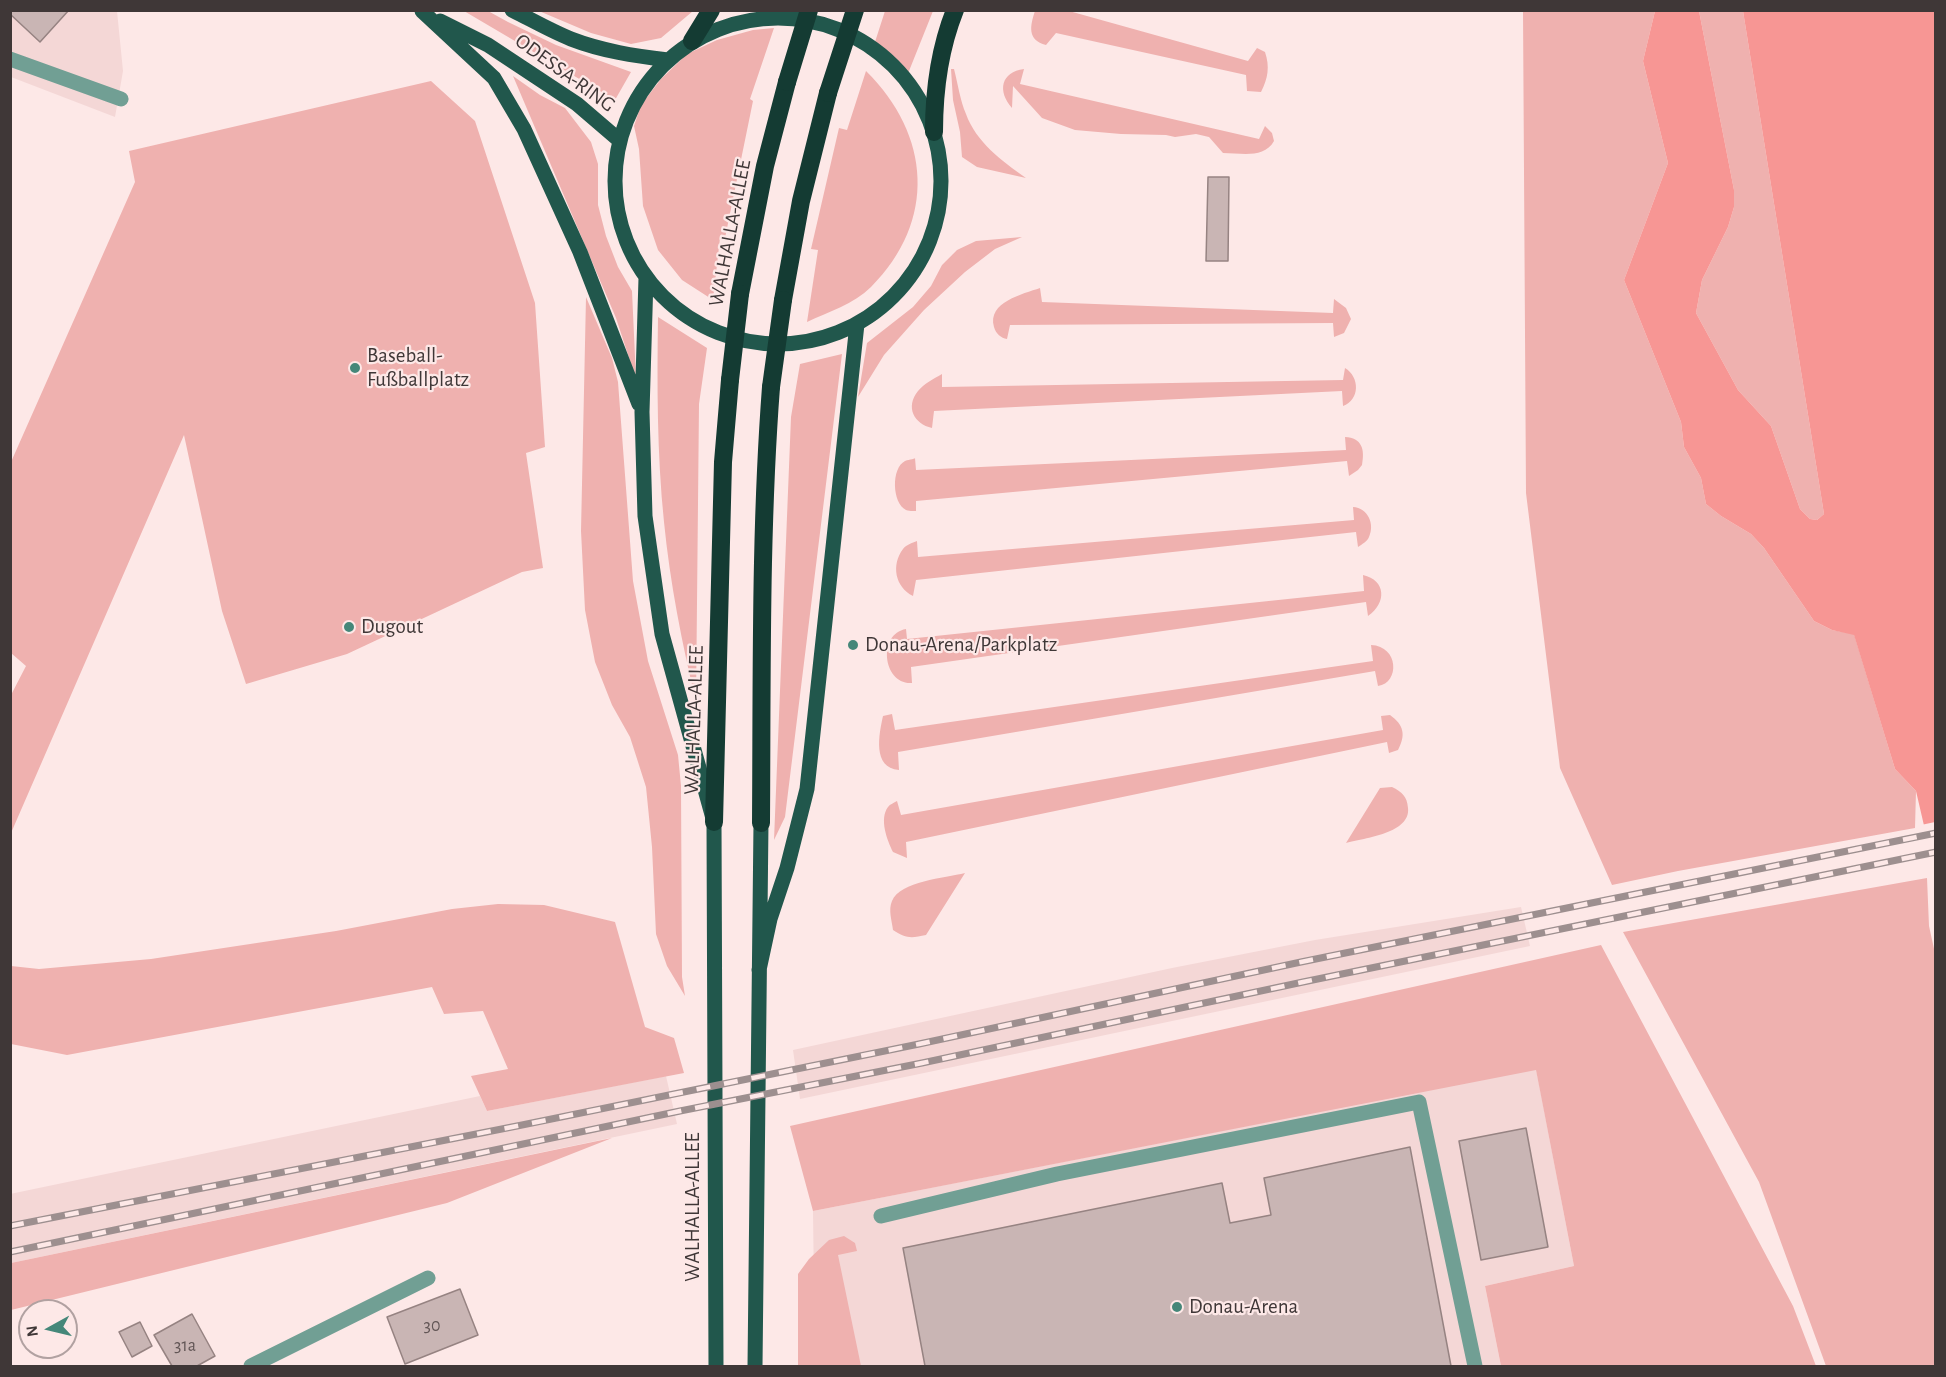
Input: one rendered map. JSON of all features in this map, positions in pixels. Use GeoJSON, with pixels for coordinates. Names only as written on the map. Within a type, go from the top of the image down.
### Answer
{"type":"FeatureCollection","features":[{"type":"Feature","properties":{"kind":"highway"},"geometry":{"type":"LineString","coordinates":[[692,41],[711,10]]}},
{"type":"Feature","properties":{"kind":"highway","name":"WALHALLA-ALLEE"},"geometry":{"type":"LineString","coordinates":[[714,822],[723,462],[740,294],[765,166],[809,10]]}},
{"type":"Feature","properties":{"kind":"highway"},"geometry":{"type":"LineString","coordinates":[[760,823],[763,546],[771,387],[783,300],[801,201],[828,93],[855,10]]}},
{"type":"Feature","properties":{"kind":"highway"},"geometry":{"type":"LineString","coordinates":[[934,132],[934,96],[942,48],[955,10]]}},
{"type":"Feature","properties":{"kind":"main road","name":"ODESSA-RING"},"geometry":{"type":"LineString","coordinates":[[512,10],[571,39],[604,50],[668,60]]}},
{"type":"Feature","properties":{"kind":"main road","name":"ODESSA-RING"},"geometry":{"type":"LineString","coordinates":[[421,11],[488,45],[518,64],[577,104],[619,140]]}},
{"type":"Feature","properties":{"kind":"main road"},"geometry":{"type":"LineString","coordinates":[[421,11],[494,78],[524,129],[580,252],[642,412]]}},
{"type":"Feature","properties":{"kind":"main road"},"geometry":{"type":"LineString","coordinates":[[772,17],[815,21],[854,37],[889,61],[916,94],[934,132],[940,165],[938,214],[922,258],[894,296],[857,324],[813,341],[766,345],[743,340],[720,334],[679,312],[646,278],[624,236],[615,188],[619,140],[630,111],[647,83],[668,60],[692,41],[731,24],[772,17]]}},
{"type":"Feature","properties":{"kind":"main road"},"geometry":{"type":"LineString","coordinates":[[646,278],[642,412],[645,516],[662,634],[714,822]]}},
{"type":"Feature","properties":{"kind":"main road"},"geometry":{"type":"LineString","coordinates":[[759,970],[770,919],[787,868],[807,789],[857,324]]}},
{"type":"Feature","properties":{"kind":"main road","name":"WALHALLA-ALLEE"},"geometry":{"type":"LineString","coordinates":[[714,822],[716,1366]]}},
{"type":"Feature","properties":{"kind":"main road"},"geometry":{"type":"LineString","coordinates":[[755,1366],[760,823]]}},
{"type":"Feature","properties":{"kind":"street"},"geometry":{"type":"LineString","coordinates":[[10,59],[121,99]]}},
{"type":"Feature","properties":{"kind":"street"},"geometry":{"type":"LineString","coordinates":[[881,1216],[1057,1174],[1419,1102],[1475,1366]]}},
{"type":"Feature","properties":{"kind":"street"},"geometry":{"type":"LineString","coordinates":[[252,1366],[428,1278]]}},
{"type":"Feature","properties":{"kind":"shaded area"},"geometry":{"type":"Polygon","coordinates":[[[10,11],[117,11],[123,71],[115,117],[11,77],[10,11]]]}},
{"type":"Feature","properties":{"kind":"shaded area"},"geometry":{"type":"Polygon","coordinates":[[[464,11],[488,11],[556,45],[631,72],[615,100],[464,11]]]}},
{"type":"Feature","properties":{"kind":"shaded area"},"geometry":{"type":"Polygon","coordinates":[[[539,11],[693,11],[661,38],[631,44],[591,33],[539,11]]]}},
{"type":"Feature","properties":{"kind":"shaded area"},"geometry":{"type":"Polygon","coordinates":[[[885,11],[933,11],[907,76],[875,42],[885,11]]]}},
{"type":"Feature","properties":{"kind":"shaded area"},"geometry":{"type":"Polygon","coordinates":[[[1035,11],[1069,11],[1248,61],[1257,48],[1265,52],[1268,72],[1261,92],[1247,91],[1246,75],[1056,33],[1046,45],[1033,36],[1031,27],[1035,11]]]}},
{"type":"Feature","properties":{"kind":"shaded area"},"geometry":{"type":"Polygon","coordinates":[[[1523,11],[1655,11],[1643,61],[1668,163],[1624,280],[1681,422],[1684,447],[1701,478],[1706,504],[1751,534],[1764,548],[1814,621],[1832,630],[1854,634],[1895,769],[1916,791],[1915,828],[1612,885],[1560,768],[1526,493],[1523,11]]]}},
{"type":"Feature","properties":{"kind":"shaded area"},"geometry":{"type":"Polygon","coordinates":[[[1655,11],[1699,11],[1734,190],[1734,207],[1728,227],[1702,280],[1696,313],[1738,390],[1771,426],[1800,509],[1810,519],[1817,520],[1824,514],[1743,11],[1935,11],[1935,873],[1916,791],[1895,769],[1854,635],[1832,630],[1814,621],[1764,548],[1751,534],[1706,504],[1701,478],[1684,447],[1681,422],[1624,280],[1668,163],[1643,61],[1655,11]]]}},
{"type":"Feature","properties":{"kind":"shaded area"},"geometry":{"type":"Polygon","coordinates":[[[1699,11],[1743,11],[1824,514],[1817,520],[1810,519],[1800,509],[1771,426],[1738,390],[1696,313],[1702,280],[1728,227],[1734,207],[1734,190],[1699,11]]]}},
{"type":"Feature","properties":{"kind":"shaded area"},"geometry":{"type":"Polygon","coordinates":[[[774,28],[750,99],[753,101],[725,238],[720,238],[713,300],[682,280],[658,250],[643,206],[639,149],[634,126],[641,105],[661,79],[687,54],[717,40],[753,30],[774,28]]]}},
{"type":"Feature","properties":{"kind":"shaded area"},"geometry":{"type":"Polygon","coordinates":[[[951,69],[954,69],[964,109],[976,133],[999,158],[1026,178],[977,167],[962,157],[960,132],[953,100],[951,69]]]}},
{"type":"Feature","properties":{"kind":"shaded area"},"geometry":{"type":"Polygon","coordinates":[[[1024,69],[1020,84],[1259,139],[1265,126],[1272,133],[1274,141],[1270,147],[1258,153],[1223,153],[1209,137],[1196,134],[1175,137],[1075,130],[1042,118],[1013,86],[1012,108],[1004,95],[1004,83],[1010,74],[1024,69]]]}},
{"type":"Feature","properties":{"kind":"shaded area"},"geometry":{"type":"Polygon","coordinates":[[[866,71],[888,96],[903,122],[914,150],[918,178],[916,207],[907,234],[892,261],[871,287],[849,303],[807,322],[818,250],[811,249],[839,128],[847,130],[866,71]]]}},
{"type":"Feature","properties":{"kind":"shaded area"},"geometry":{"type":"Polygon","coordinates":[[[513,76],[540,95],[565,108],[591,142],[598,164],[598,205],[606,236],[618,267],[632,291],[636,379],[616,318],[513,76]]]}},
{"type":"Feature","properties":{"kind":"shaded area","name":"Baseball- Fußballplatz"},"geometry":{"type":"Polygon","coordinates":[[[431,81],[475,121],[535,303],[545,447],[526,453],[543,568],[522,572],[347,654],[246,684],[222,611],[184,435],[11,833],[11,695],[26,666],[11,653],[11,462],[135,182],[129,151],[431,81]]]}},
{"type":"Feature","properties":{"kind":"shaded area"},"geometry":{"type":"Polygon","coordinates":[[[1022,237],[995,249],[965,272],[924,310],[884,355],[858,397],[867,343],[913,307],[931,286],[942,265],[957,250],[976,241],[1022,237]]]}},
{"type":"Feature","properties":{"kind":"shaded area"},"geometry":{"type":"Polygon","coordinates":[[[1040,288],[1042,302],[1333,313],[1334,299],[1346,308],[1351,319],[1344,333],[1334,337],[1333,323],[1010,325],[1007,339],[999,335],[994,327],[993,318],[1001,305],[1016,296],[1040,288]]]}},
{"type":"Feature","properties":{"kind":"shaded area"},"geometry":{"type":"Polygon","coordinates":[[[586,297],[612,358],[618,382],[633,581],[648,661],[678,755],[681,786],[682,977],[685,996],[667,966],[656,934],[652,847],[646,787],[630,737],[612,705],[595,662],[585,610],[581,531],[586,297]]]}},
{"type":"Feature","properties":{"kind":"shaded area"},"geometry":{"type":"Polygon","coordinates":[[[658,317],[707,348],[699,404],[696,702],[677,613],[664,522],[658,420],[658,317]]]}},
{"type":"Feature","properties":{"kind":"shaded area"},"geometry":{"type":"Polygon","coordinates":[[[842,354],[785,817],[774,840],[791,417],[800,364],[842,354]]]}},
{"type":"Feature","properties":{"kind":"shaded area"},"geometry":{"type":"Polygon","coordinates":[[[1345,368],[1353,377],[1356,388],[1353,399],[1343,406],[1342,391],[934,411],[932,428],[920,423],[912,409],[914,397],[918,391],[942,374],[942,387],[1343,380],[1345,368]]]}},
{"type":"Feature","properties":{"kind":"shaded area"},"geometry":{"type":"Polygon","coordinates":[[[1345,437],[1359,442],[1363,454],[1362,465],[1349,476],[1347,461],[916,501],[916,511],[907,510],[901,506],[895,486],[895,478],[900,465],[915,458],[916,470],[1346,450],[1345,437]]]}},
{"type":"Feature","properties":{"kind":"shaded area"},"geometry":{"type":"Polygon","coordinates":[[[1353,507],[1363,510],[1371,522],[1369,537],[1358,547],[1356,532],[916,580],[913,596],[902,587],[896,569],[903,549],[917,541],[918,557],[1354,520],[1353,507]]]}},
{"type":"Feature","properties":{"kind":"shaded area"},"geometry":{"type":"Polygon","coordinates":[[[1363,575],[1376,582],[1381,592],[1378,605],[1368,616],[1366,602],[911,667],[912,683],[902,681],[895,676],[887,659],[891,640],[897,633],[906,629],[907,639],[1364,591],[1363,575]]]}},
{"type":"Feature","properties":{"kind":"shaded area"},"geometry":{"type":"Polygon","coordinates":[[[1371,645],[1387,651],[1393,665],[1390,678],[1378,686],[1375,671],[898,752],[899,770],[890,768],[885,763],[879,749],[883,716],[892,714],[895,730],[1373,661],[1371,645]]]}},
{"type":"Feature","properties":{"kind":"shaded area"},"geometry":{"type":"Polygon","coordinates":[[[1390,715],[1401,727],[1403,735],[1398,750],[1389,753],[1387,742],[906,842],[907,858],[893,852],[885,830],[885,812],[897,801],[901,815],[1383,730],[1381,716],[1390,715]]]}},
{"type":"Feature","properties":{"kind":"shaded area"},"geometry":{"type":"Polygon","coordinates":[[[1392,787],[1406,800],[1407,816],[1402,823],[1385,833],[1346,843],[1380,788],[1392,787]]]}},
{"type":"Feature","properties":{"kind":"shaded area"},"geometry":{"type":"Polygon","coordinates":[[[965,873],[926,935],[909,937],[893,930],[890,908],[897,894],[913,885],[965,873]]]}},
{"type":"Feature","properties":{"kind":"shaded area"},"geometry":{"type":"Polygon","coordinates":[[[1927,878],[1929,926],[1936,958],[1935,1366],[1826,1366],[1759,1182],[1623,932],[1927,878]]]}},
{"type":"Feature","properties":{"kind":"shaded area"},"geometry":{"type":"Polygon","coordinates":[[[498,904],[544,905],[615,922],[645,1027],[674,1038],[684,1073],[487,1111],[471,1076],[508,1069],[483,1011],[444,1014],[432,987],[67,1055],[11,1044],[11,966],[39,969],[151,959],[336,931],[452,909],[498,904]]]}},
{"type":"Feature","properties":{"kind":"shaded area"},"geometry":{"type":"Polygon","coordinates":[[[1521,907],[1530,946],[800,1099],[793,1050],[1172,968],[1315,940],[1521,907]]]}},
{"type":"Feature","properties":{"kind":"shaded area"},"geometry":{"type":"Polygon","coordinates":[[[1601,945],[1793,1306],[1816,1366],[1501,1366],[1485,1286],[1574,1266],[1536,1070],[813,1211],[790,1126],[1601,945]]]}},
{"type":"Feature","properties":{"kind":"shaded area"},"geometry":{"type":"Polygon","coordinates":[[[1536,1069],[1574,1266],[1485,1286],[1501,1366],[815,1366],[813,1211],[1536,1069]]]}},
{"type":"Feature","properties":{"kind":"shaded area"},"geometry":{"type":"Polygon","coordinates":[[[666,1076],[677,1124],[11,1263],[10,1194],[480,1096],[487,1111],[666,1076]]]}},
{"type":"Feature","properties":{"kind":"shaded area"},"geometry":{"type":"Polygon","coordinates":[[[612,1138],[447,1203],[56,1299],[18,1299],[18,1308],[11,1310],[11,1263],[612,1138]]]}},
{"type":"Feature","properties":{"kind":"shaded area"},"geometry":{"type":"Polygon","coordinates":[[[844,1236],[855,1243],[857,1251],[838,1255],[861,1366],[798,1366],[798,1274],[809,1259],[829,1240],[844,1236]]]}},
{"type":"Feature","properties":{"kind":"pier"},"geometry":{"type":"Polygon","coordinates":[[[1935,822],[1935,871],[1932,872],[1921,825],[1935,822]]]}},
{"type":"Feature","properties":{"kind":"building"},"geometry":{"type":"Polygon","coordinates":[[[10,10],[69,10],[40,42],[10,14],[10,10]]]}},
{"type":"Feature","properties":{"kind":"building"},"geometry":{"type":"Polygon","coordinates":[[[1208,177],[1229,177],[1228,261],[1206,261],[1208,177]]]}},
{"type":"Feature","properties":{"kind":"building"},"geometry":{"type":"Polygon","coordinates":[[[1526,1128],[1548,1247],[1481,1260],[1459,1141],[1526,1128]]]}},
{"type":"Feature","properties":{"kind":"building","name":"Donau-Arena"},"geometry":{"type":"Polygon","coordinates":[[[1410,1147],[1451,1366],[925,1366],[903,1248],[1222,1183],[1230,1223],[1271,1215],[1264,1178],[1410,1147]]]}},
{"type":"Feature","properties":{"kind":"building"},"geometry":{"type":"Polygon","coordinates":[[[460,1289],[478,1335],[405,1364],[387,1317],[460,1289]]]}},
{"type":"Feature","properties":{"kind":"building"},"geometry":{"type":"Polygon","coordinates":[[[192,1314],[215,1356],[197,1366],[172,1366],[154,1335],[192,1314]]]}},
{"type":"Feature","properties":{"kind":"building"},"geometry":{"type":"Polygon","coordinates":[[[140,1322],[152,1346],[132,1357],[119,1332],[140,1322]]]}},
{"type":"Feature","properties":{"kind":"railway"},"geometry":{"type":"LineString","coordinates":[[10,1226],[919,1044],[1301,962],[1936,833]]}},
{"type":"Feature","properties":{"kind":"railway"},"geometry":{"type":"LineString","coordinates":[[10,1252],[680,1111],[922,1063],[1936,852]]}},
{"type":"Feature","properties":{"kind":"place","name":"Baseball- Fußballplatz"},"geometry":{"type":"Point","coordinates":[355,368]}},
{"type":"Feature","properties":{"kind":"place","name":"Dugout"},"geometry":{"type":"Point","coordinates":[349,627]}},
{"type":"Feature","properties":{"kind":"place","name":"Donau-Arena/Parkplatz"},"geometry":{"type":"Point","coordinates":[853,645]}},
{"type":"Feature","properties":{"kind":"place","name":"Donau-Arena"},"geometry":{"type":"Point","coordinates":[1177,1307]}}]}
